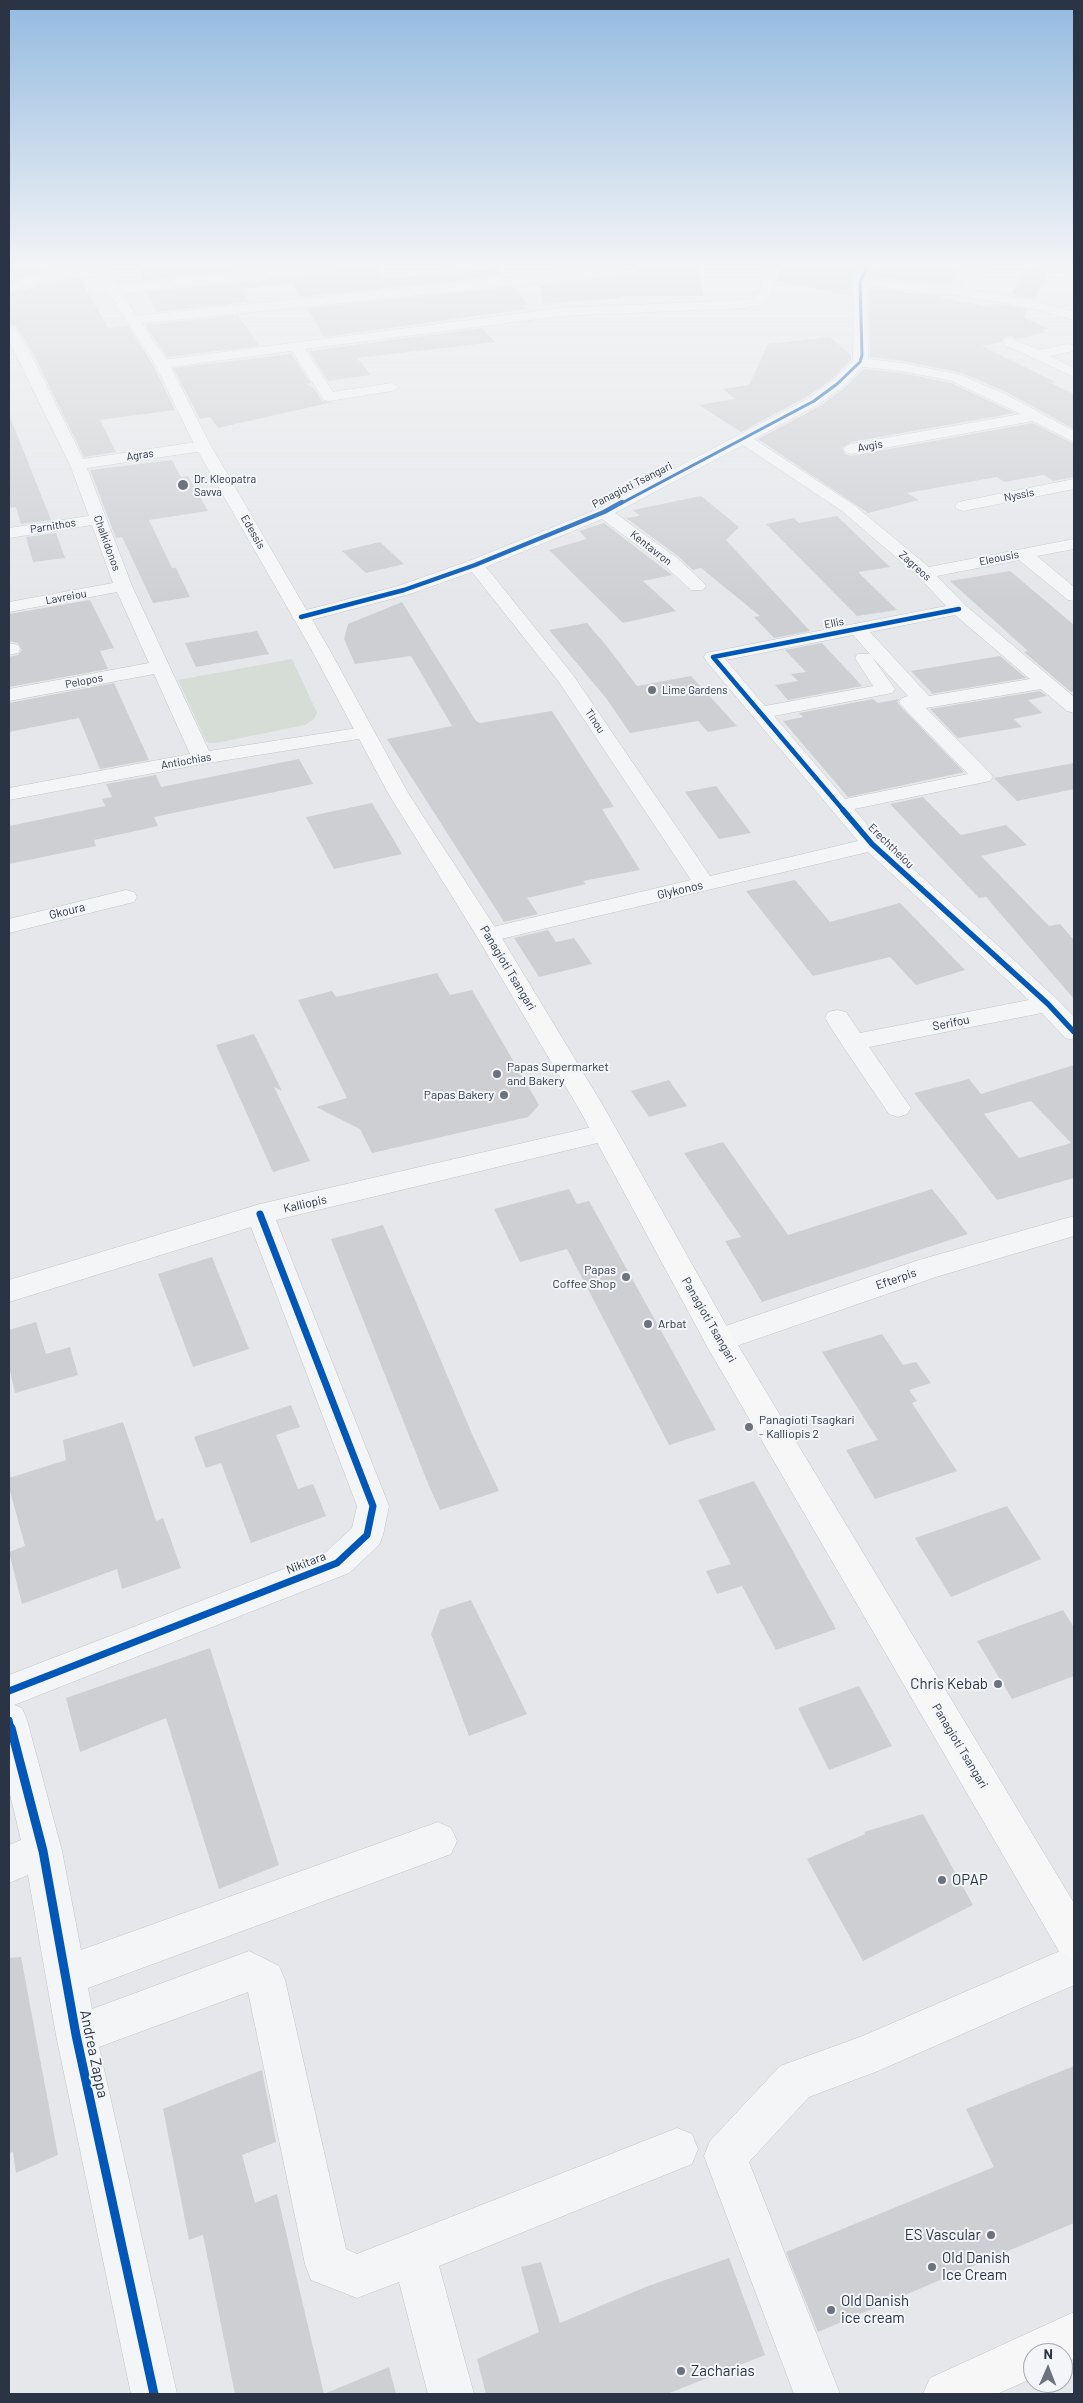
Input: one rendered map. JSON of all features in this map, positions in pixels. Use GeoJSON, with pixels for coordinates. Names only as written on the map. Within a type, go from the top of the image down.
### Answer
{"type":"FeatureCollection","features":[{"type":"Feature","properties":{"kind":"main road","name":"Edessis"},"geometry":{"type":"LineString","coordinates":[[170,379],[203,446],[301,617]]}},
{"type":"Feature","properties":{"kind":"main road","name":"Panagioti Tsangari"},"geometry":{"type":"LineString","coordinates":[[301,617],[398,793],[488,935],[605,1133],[719,1340],[1074,1939]]}},
{"type":"Feature","properties":{"kind":"main road"},"geometry":{"type":"LineString","coordinates":[[1059,2343],[1074,2336]]}},
{"type":"Feature","properties":{"kind":"main road"},"geometry":{"type":"LineString","coordinates":[[946,2394],[1023,2359]]}},
{"type":"Feature","properties":{"kind":"street","name":"Chalkidonos"},"geometry":{"type":"LineString","coordinates":[[30,379],[78,465],[123,586],[202,758]]}},
{"type":"Feature","properties":{"kind":"street"},"geometry":{"type":"LineString","coordinates":[[318,379],[329,396],[392,387]]}},
{"type":"Feature","properties":{"kind":"street","name":"Panagioti Tsangari"},"geometry":{"type":"LineString","coordinates":[[301,617],[404,590],[475,564],[604,512],[814,402],[842,379]]}},
{"type":"Feature","properties":{"kind":"street"},"geometry":{"type":"LineString","coordinates":[[959,379],[1002,398],[1074,438]]}},
{"type":"Feature","properties":{"kind":"street","name":"Avgis"},"geometry":{"type":"LineString","coordinates":[[851,449],[1036,416]]}},
{"type":"Feature","properties":{"kind":"street","name":"Zagreos"},"geometry":{"type":"LineString","coordinates":[[744,439],[848,508],[925,573],[960,610],[1074,707]]}},
{"type":"Feature","properties":{"kind":"street","name":"Agras"},"geometry":{"type":"LineString","coordinates":[[78,465],[203,446]]}},
{"type":"Feature","properties":{"kind":"street","name":"Nyssis"},"geometry":{"type":"LineString","coordinates":[[963,506],[1074,484]]}},
{"type":"Feature","properties":{"kind":"street","name":"Kentavron"},"geometry":{"type":"LineString","coordinates":[[604,512],[671,562],[697,586]]}},
{"type":"Feature","properties":{"kind":"street","name":"Parnithos"},"geometry":{"type":"LineString","coordinates":[[9,533],[98,519]]}},
{"type":"Feature","properties":{"kind":"street","name":"Eleousis"},"geometry":{"type":"LineString","coordinates":[[925,573],[1074,544]]}},
{"type":"Feature","properties":{"kind":"street"},"geometry":{"type":"LineString","coordinates":[[1023,554],[1074,596]]}},
{"type":"Feature","properties":{"kind":"street","name":"Tinou"},"geometry":{"type":"LineString","coordinates":[[475,564],[566,679],[705,884]]}},
{"type":"Feature","properties":{"kind":"street","name":"Lavreiou"},"geometry":{"type":"LineString","coordinates":[[9,607],[123,586]]}},
{"type":"Feature","properties":{"kind":"street","name":"Ellis"},"geometry":{"type":"LineString","coordinates":[[713,657],[960,610]]}},
{"type":"Feature","properties":{"kind":"street"},"geometry":{"type":"LineString","coordinates":[[852,630],[924,703],[1045,682]]}},
{"type":"Feature","properties":{"kind":"street"},"geometry":{"type":"LineString","coordinates":[[761,713],[885,689],[852,630]]}},
{"type":"Feature","properties":{"kind":"street","name":"Erechtheiou"},"geometry":{"type":"LineString","coordinates":[[713,657],[872,844],[1048,1004],[1074,1032]]}},
{"type":"Feature","properties":{"kind":"street","name":"Pelopos"},"geometry":{"type":"LineString","coordinates":[[9,695],[159,666]]}},
{"type":"Feature","properties":{"kind":"street"},"geometry":{"type":"LineString","coordinates":[[840,806],[983,777],[909,702]]}},
{"type":"Feature","properties":{"kind":"street","name":"Antiochias"},"geometry":{"type":"LineString","coordinates":[[9,794],[202,758],[364,733]]}},
{"type":"Feature","properties":{"kind":"street","name":"Glykonos"},"geometry":{"type":"LineString","coordinates":[[488,935],[872,844]]}},
{"type":"Feature","properties":{"kind":"street","name":"Gkoura"},"geometry":{"type":"LineString","coordinates":[[9,926],[126,897]]}},
{"type":"Feature","properties":{"kind":"street","name":"Serifou"},"geometry":{"type":"LineString","coordinates":[[853,1042],[1048,1004]]}},
{"type":"Feature","properties":{"kind":"street"},"geometry":{"type":"LineString","coordinates":[[837,1018],[898,1108]]}},
{"type":"Feature","properties":{"kind":"street","name":"Kalliopis"},"geometry":{"type":"LineString","coordinates":[[9,1291],[260,1214],[605,1133]]}},
{"type":"Feature","properties":{"kind":"street","name":"Nikitara"},"geometry":{"type":"LineString","coordinates":[[9,1691],[337,1563],[367,1535],[373,1506],[260,1214]]}},
{"type":"Feature","properties":{"kind":"street","name":"Efterpis"},"geometry":{"type":"LineString","coordinates":[[719,1340],[928,1268],[1074,1226]]}},
{"type":"Feature","properties":{"kind":"street","name":"Andrea Zappa"},"geometry":{"type":"LineString","coordinates":[[9,1720],[26,1858],[66,1976],[76,2035],[154,2394]]}},
{"type":"Feature","properties":{"kind":"street"},"geometry":{"type":"LineString","coordinates":[[66,1976],[438,1841]]}},
{"type":"Feature","properties":{"kind":"street"},"geometry":{"type":"LineString","coordinates":[[817,2394],[725,2156],[795,2082],[863,2056],[1074,1965]]}},
{"type":"Feature","properties":{"kind":"street"},"geometry":{"type":"LineString","coordinates":[[76,2035],[249,1971],[265,1980],[327,2264],[357,2276],[413,2252],[677,2149]]}},
{"type":"Feature","properties":{"kind":"street"},"geometry":{"type":"LineString","coordinates":[[413,2252],[451,2394]]}},
{"type":"Feature","properties":{"kind":"shaded area"},"geometry":{"type":"Polygon","coordinates":[[[292,659],[317,713],[314,719],[305,725],[216,743],[206,741],[178,680],[292,659]]]}},
{"type":"Feature","properties":{"kind":"building"},"geometry":{"type":"Polygon","coordinates":[[[46,379],[160,379],[175,410],[100,420],[116,452],[84,457],[46,379]]]}},
{"type":"Feature","properties":{"kind":"building"},"geometry":{"type":"Polygon","coordinates":[[[179,379],[308,379],[311,383],[306,384],[314,388],[322,401],[333,402],[218,428],[210,417],[200,419],[179,379]]]}},
{"type":"Feature","properties":{"kind":"building"},"geometry":{"type":"Polygon","coordinates":[[[752,379],[832,379],[808,396],[741,432],[699,405],[735,399],[723,389],[749,385],[752,379]]]}},
{"type":"Feature","properties":{"kind":"building"},"geometry":{"type":"Polygon","coordinates":[[[853,379],[932,379],[951,383],[1015,413],[851,442],[842,448],[845,454],[851,456],[1033,423],[1074,444],[1074,477],[1053,481],[1044,475],[1004,482],[997,477],[907,493],[919,500],[868,513],[758,439],[820,406],[853,379]]]}},
{"type":"Feature","properties":{"kind":"building"},"geometry":{"type":"Polygon","coordinates":[[[976,379],[1049,379],[1055,382],[1051,383],[1074,394],[1074,429],[1008,393],[976,379]]]}},
{"type":"Feature","properties":{"kind":"building"},"geometry":{"type":"Polygon","coordinates":[[[9,417],[51,520],[21,524],[16,507],[9,508],[9,417]]]}},
{"type":"Feature","properties":{"kind":"building"},"geometry":{"type":"Polygon","coordinates":[[[172,460],[181,477],[188,476],[208,511],[149,520],[172,568],[176,568],[190,597],[153,603],[122,537],[116,538],[90,470],[172,460]]]}},
{"type":"Feature","properties":{"kind":"building"},"geometry":{"type":"Polygon","coordinates":[[[701,496],[739,527],[726,540],[810,631],[774,638],[754,617],[760,616],[701,568],[693,570],[678,556],[626,518],[640,516],[633,510],[701,496]]]}},
{"type":"Feature","properties":{"kind":"building"},"geometry":{"type":"Polygon","coordinates":[[[837,516],[890,567],[858,572],[897,610],[857,616],[766,524],[794,518],[799,523],[837,516]]]}},
{"type":"Feature","properties":{"kind":"building"},"geometry":{"type":"Polygon","coordinates":[[[604,523],[672,575],[643,581],[676,611],[623,623],[549,550],[587,539],[579,531],[604,523]]]}},
{"type":"Feature","properties":{"kind":"building"},"geometry":{"type":"Polygon","coordinates":[[[56,533],[65,558],[33,562],[26,537],[56,533]]]}},
{"type":"Feature","properties":{"kind":"building"},"geometry":{"type":"Polygon","coordinates":[[[380,542],[404,564],[366,573],[342,551],[380,542]]]}},
{"type":"Feature","properties":{"kind":"building"},"geometry":{"type":"Polygon","coordinates":[[[1010,571],[1074,625],[1074,691],[1071,692],[1024,652],[1028,651],[950,581],[1010,571]]]}},
{"type":"Feature","properties":{"kind":"building"},"geometry":{"type":"Polygon","coordinates":[[[90,600],[114,648],[100,651],[108,669],[9,687],[9,657],[18,655],[22,650],[18,643],[9,641],[9,614],[90,600]]]}},
{"type":"Feature","properties":{"kind":"building"},"geometry":{"type":"Polygon","coordinates":[[[402,602],[476,721],[480,723],[552,711],[614,807],[602,809],[640,870],[583,881],[586,884],[527,898],[538,914],[504,922],[387,739],[452,726],[411,656],[355,664],[344,639],[348,624],[402,602]]]}},
{"type":"Feature","properties":{"kind":"building"},"geometry":{"type":"Polygon","coordinates":[[[587,623],[637,686],[691,676],[737,726],[708,732],[698,721],[630,733],[606,698],[549,630],[587,623]]]}},
{"type":"Feature","properties":{"kind":"building"},"geometry":{"type":"Polygon","coordinates":[[[257,631],[269,654],[196,667],[185,643],[257,631]]]}},
{"type":"Feature","properties":{"kind":"building"},"geometry":{"type":"Polygon","coordinates":[[[822,643],[862,686],[788,700],[775,685],[798,681],[791,674],[806,672],[785,650],[822,643]]]}},
{"type":"Feature","properties":{"kind":"building"},"geometry":{"type":"Polygon","coordinates":[[[1000,656],[1026,678],[930,694],[932,693],[911,671],[1000,656]]]}},
{"type":"Feature","properties":{"kind":"building"},"geometry":{"type":"Polygon","coordinates":[[[114,683],[149,760],[100,769],[79,718],[9,732],[9,703],[114,683]]]}},
{"type":"Feature","properties":{"kind":"building"},"geometry":{"type":"Polygon","coordinates":[[[1040,691],[1047,696],[1028,700],[1042,713],[1014,719],[1022,727],[958,738],[930,709],[1040,691]]]}},
{"type":"Feature","properties":{"kind":"building"},"geometry":{"type":"Polygon","coordinates":[[[873,699],[878,703],[899,699],[897,702],[901,707],[964,772],[848,797],[783,721],[803,717],[799,713],[873,699]]]}},
{"type":"Feature","properties":{"kind":"building"},"geometry":{"type":"Polygon","coordinates":[[[299,759],[313,784],[154,817],[158,826],[94,840],[96,846],[9,864],[9,826],[105,806],[102,799],[112,797],[106,784],[156,775],[161,787],[299,759]]]}},
{"type":"Feature","properties":{"kind":"building"},"geometry":{"type":"Polygon","coordinates":[[[1074,763],[1074,789],[1017,801],[994,778],[1074,763]]]}},
{"type":"Feature","properties":{"kind":"building"},"geometry":{"type":"Polygon","coordinates":[[[716,786],[751,833],[719,839],[685,792],[716,786]]]}},
{"type":"Feature","properties":{"kind":"building"},"geometry":{"type":"Polygon","coordinates":[[[923,797],[961,835],[1006,825],[1027,845],[981,856],[1049,926],[1060,924],[1074,940],[1074,999],[986,897],[979,898],[890,804],[923,797]]]}},
{"type":"Feature","properties":{"kind":"building"},"geometry":{"type":"Polygon","coordinates":[[[372,803],[402,854],[334,869],[306,817],[372,803]]]}},
{"type":"Feature","properties":{"kind":"building"},"geometry":{"type":"Polygon","coordinates":[[[795,880],[830,922],[900,903],[965,970],[916,985],[890,957],[813,976],[746,891],[795,880]]]}},
{"type":"Feature","properties":{"kind":"building"},"geometry":{"type":"Polygon","coordinates":[[[548,930],[556,942],[574,938],[592,964],[539,977],[514,938],[548,930]]]}},
{"type":"Feature","properties":{"kind":"building"},"geometry":{"type":"Polygon","coordinates":[[[437,973],[450,995],[472,990],[539,1105],[528,1117],[372,1153],[360,1129],[316,1107],[347,1098],[298,1000],[332,991],[336,997],[437,973]]]}},
{"type":"Feature","properties":{"kind":"building"},"geometry":{"type":"Polygon","coordinates":[[[254,1034],[282,1091],[274,1087],[310,1161],[273,1172],[216,1045],[254,1034]]]}},
{"type":"Feature","properties":{"kind":"building"},"geometry":{"type":"Polygon","coordinates":[[[1074,1065],[1074,1178],[997,1200],[914,1093],[969,1079],[981,1094],[1074,1065]],[[1031,1101],[984,1114],[1019,1158],[1071,1143],[1031,1101]]]}},
{"type":"Feature","properties":{"kind":"building"},"geometry":{"type":"Polygon","coordinates":[[[669,1080],[687,1106],[649,1117],[631,1091],[669,1080]]]}},
{"type":"Feature","properties":{"kind":"building"},"geometry":{"type":"Polygon","coordinates":[[[723,1142],[788,1235],[932,1189],[968,1234],[762,1302],[725,1241],[741,1237],[684,1153],[723,1142]]]}},
{"type":"Feature","properties":{"kind":"building"},"geometry":{"type":"Polygon","coordinates":[[[569,1189],[577,1204],[589,1201],[716,1430],[669,1445],[567,1249],[520,1262],[494,1209],[569,1189]]]}},
{"type":"Feature","properties":{"kind":"building"},"geometry":{"type":"Polygon","coordinates":[[[383,1225],[473,1436],[499,1491],[440,1510],[331,1239],[383,1225]]]}},
{"type":"Feature","properties":{"kind":"building"},"geometry":{"type":"Polygon","coordinates":[[[212,1257],[249,1349],[193,1367],[158,1274],[212,1257]]]}},
{"type":"Feature","properties":{"kind":"building"},"geometry":{"type":"Polygon","coordinates":[[[36,1322],[46,1354],[70,1347],[78,1375],[15,1393],[9,1366],[9,1330],[36,1322]]]}},
{"type":"Feature","properties":{"kind":"building"},"geometry":{"type":"Polygon","coordinates":[[[882,1334],[903,1365],[916,1362],[931,1383],[909,1390],[917,1401],[912,1403],[957,1471],[875,1499],[846,1450],[878,1440],[822,1352],[882,1334]]]}},
{"type":"Feature","properties":{"kind":"building"},"geometry":{"type":"Polygon","coordinates":[[[291,1405],[300,1427],[276,1435],[298,1489],[313,1484],[326,1516],[251,1543],[221,1463],[206,1468],[194,1437],[291,1405]]]}},
{"type":"Feature","properties":{"kind":"building"},"geometry":{"type":"Polygon","coordinates":[[[123,1422],[156,1521],[163,1518],[181,1568],[122,1589],[117,1569],[22,1604],[9,1552],[25,1546],[9,1487],[9,1478],[66,1460],[63,1440],[123,1422]]]}},
{"type":"Feature","properties":{"kind":"building"},"geometry":{"type":"Polygon","coordinates":[[[754,1481],[836,1629],[776,1650],[742,1586],[717,1594],[706,1571],[731,1564],[698,1500],[754,1481]]]}},
{"type":"Feature","properties":{"kind":"building"},"geometry":{"type":"Polygon","coordinates":[[[1007,1506],[1041,1559],[951,1597],[915,1538],[1007,1506]]]}},
{"type":"Feature","properties":{"kind":"building"},"geometry":{"type":"Polygon","coordinates":[[[471,1600],[527,1714],[469,1736],[431,1634],[440,1610],[471,1600]]]}},
{"type":"Feature","properties":{"kind":"building"},"geometry":{"type":"Polygon","coordinates":[[[1063,1610],[1074,1627],[1074,1676],[1012,1699],[977,1641],[1063,1610]]]}},
{"type":"Feature","properties":{"kind":"building"},"geometry":{"type":"Polygon","coordinates":[[[210,1648],[279,1865],[219,1889],[166,1718],[80,1752],[66,1698],[210,1648]]]}},
{"type":"Feature","properties":{"kind":"building"},"geometry":{"type":"Polygon","coordinates":[[[859,1686],[892,1746],[829,1770],[798,1708],[859,1686]]]}},
{"type":"Feature","properties":{"kind":"building"},"geometry":{"type":"Polygon","coordinates":[[[923,1814],[973,1905],[863,1961],[807,1859],[865,1834],[864,1832],[923,1814]]]}},
{"type":"Feature","properties":{"kind":"building"},"geometry":{"type":"Polygon","coordinates":[[[21,1957],[58,2155],[16,2173],[13,2152],[9,2153],[9,1958],[21,1957]]]}},
{"type":"Feature","properties":{"kind":"building"},"geometry":{"type":"Polygon","coordinates":[[[1074,2066],[1074,2223],[818,2332],[786,2252],[994,2167],[966,2109],[1074,2066]]]}},
{"type":"Feature","properties":{"kind":"building"},"geometry":{"type":"Polygon","coordinates":[[[262,2070],[276,2142],[242,2155],[255,2203],[277,2194],[324,2394],[235,2394],[203,2235],[189,2240],[163,2109],[262,2070]]]}},
{"type":"Feature","properties":{"kind":"building"},"geometry":{"type":"Polygon","coordinates":[[[729,2258],[765,2355],[667,2394],[486,2394],[477,2359],[539,2332],[521,2267],[541,2262],[560,2323],[648,2286],[729,2258]]]}},
{"type":"Feature","properties":{"kind":"building"},"geometry":{"type":"Polygon","coordinates":[[[389,2367],[396,2394],[324,2394],[389,2367]]]}},
{"type":"Feature","properties":{"kind":"cycle path"},"geometry":{"type":"LineString","coordinates":[[301,617],[404,590],[475,565],[604,512],[814,401],[842,379]]}},
{"type":"Feature","properties":{"kind":"cycle path"},"geometry":{"type":"LineString","coordinates":[[959,609],[713,657],[872,844],[1048,1004],[1074,1032]]}},
{"type":"Feature","properties":{"kind":"cycle path"},"geometry":{"type":"LineString","coordinates":[[9,1691],[337,1563],[367,1535],[373,1506],[260,1214]]}},
{"type":"Feature","properties":{"kind":"cycle path"},"geometry":{"type":"LineString","coordinates":[[9,1720],[43,1851],[76,2035],[154,2394]]}},
{"type":"Feature","properties":{"kind":"place","name":"Dr. Kleopatra Savva"},"geometry":{"type":"Point","coordinates":[183,485]}},
{"type":"Feature","properties":{"kind":"place","name":"Lime Gardens"},"geometry":{"type":"Point","coordinates":[652,690]}},
{"type":"Feature","properties":{"kind":"place","name":"Papas Supermarket and Bakery"},"geometry":{"type":"Point","coordinates":[497,1074]}},
{"type":"Feature","properties":{"kind":"place","name":"Papas Bakery"},"geometry":{"type":"Point","coordinates":[504,1095]}},
{"type":"Feature","properties":{"kind":"place","name":"Papas Coffee Shop"},"geometry":{"type":"Point","coordinates":[626,1277]}},
{"type":"Feature","properties":{"kind":"place","name":"Arbat"},"geometry":{"type":"Point","coordinates":[648,1324]}},
{"type":"Feature","properties":{"kind":"place","name":"Panagioti Tsagkari - Kalliopis 2"},"geometry":{"type":"Point","coordinates":[749,1427]}},
{"type":"Feature","properties":{"kind":"place","name":"Chris Kebab"},"geometry":{"type":"Point","coordinates":[998,1684]}},
{"type":"Feature","properties":{"kind":"place","name":"OPAP"},"geometry":{"type":"Point","coordinates":[942,1880]}},
{"type":"Feature","properties":{"kind":"place","name":"ES Vascular"},"geometry":{"type":"Point","coordinates":[991,2235]}},
{"type":"Feature","properties":{"kind":"place","name":"Old Danish Ice Cream"},"geometry":{"type":"Point","coordinates":[932,2267]}},
{"type":"Feature","properties":{"kind":"place","name":"Old Danish ice cream"},"geometry":{"type":"Point","coordinates":[831,2310]}},
{"type":"Feature","properties":{"kind":"place","name":"Zacharias"},"geometry":{"type":"Point","coordinates":[681,2371]}}]}
